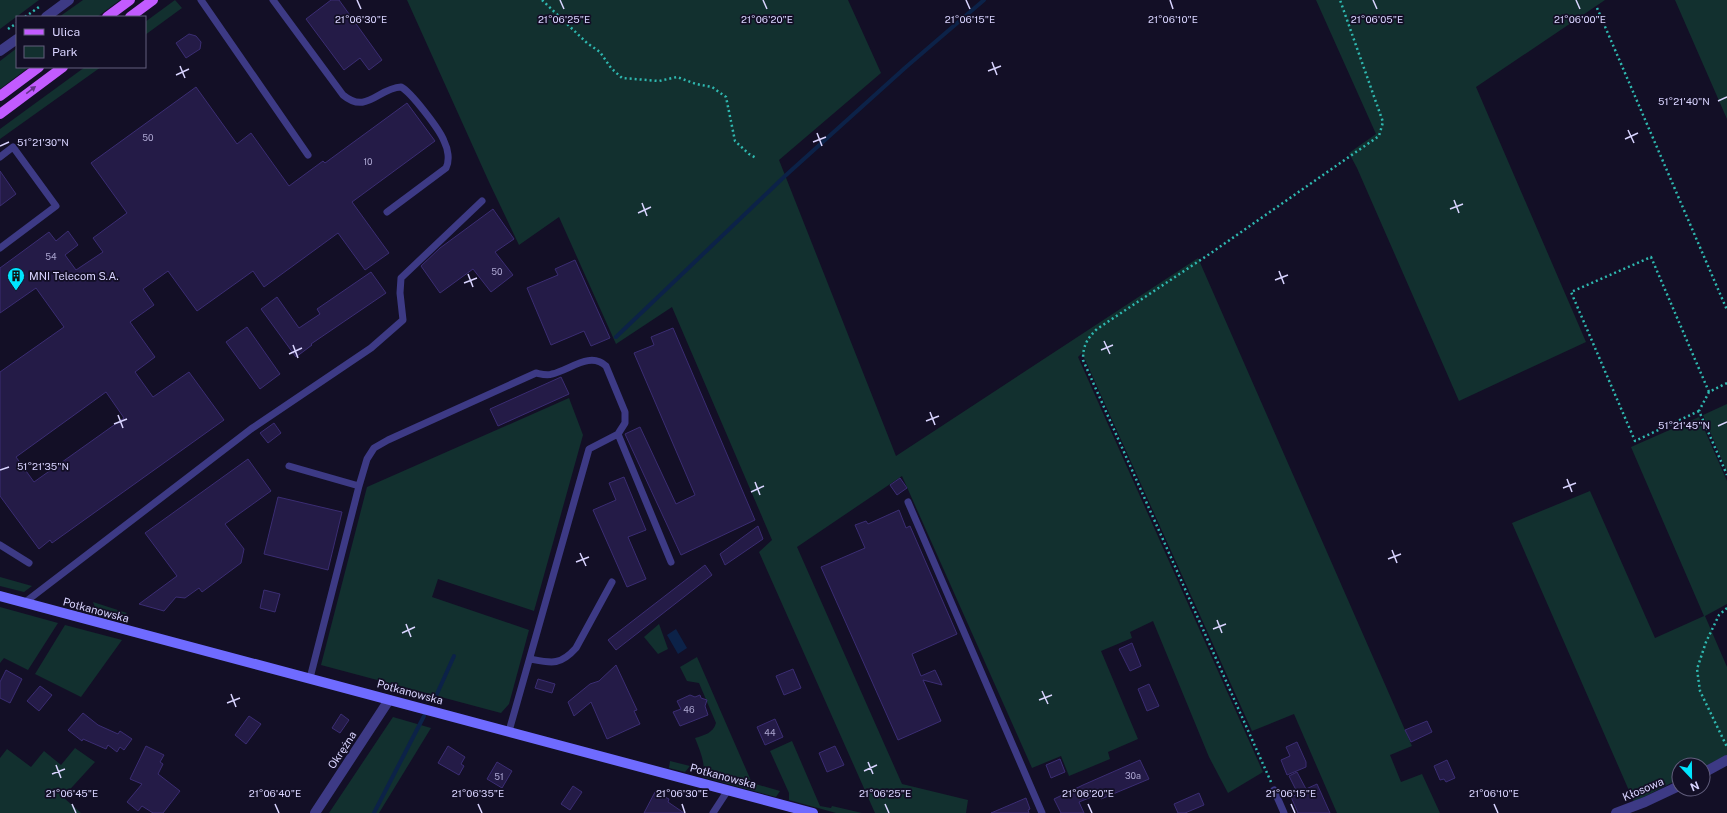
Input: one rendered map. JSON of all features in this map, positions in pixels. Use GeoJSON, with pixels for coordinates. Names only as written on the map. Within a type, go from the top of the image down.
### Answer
{"type":"FeatureCollection","features":[{"type":"Feature","properties":{"kind":"main road"},"geometry":{"type":"LineString","coordinates":[[107,16],[130,0]]}},
{"type":"Feature","properties":{"kind":"main road"},"geometry":{"type":"LineString","coordinates":[[131,16],[153,0]]}},
{"type":"Feature","properties":{"kind":"main road"},"geometry":{"type":"LineString","coordinates":[[0,96],[38,68]]}},
{"type":"Feature","properties":{"kind":"main road"},"geometry":{"type":"LineString","coordinates":[[0,114],[62,68]]}},
{"type":"Feature","properties":{"kind":"street"},"geometry":{"type":"LineString","coordinates":[[47,16],[69,0]]}},
{"type":"Feature","properties":{"kind":"street"},"geometry":{"type":"LineString","coordinates":[[0,51],[16,39]]}},
{"type":"Feature","properties":{"kind":"street","name":"Potkanowska"},"geometry":{"type":"LineString","coordinates":[[0,596],[813,813]]}},
{"type":"Feature","properties":{"kind":"street","name":"Okrężna"},"geometry":{"type":"LineString","coordinates":[[315,813],[389,700]]}},
{"type":"Feature","properties":{"kind":"street"},"geometry":{"type":"LineString","coordinates":[[1711,769],[1727,760]]}},
{"type":"Feature","properties":{"kind":"street","name":"Kłosowa"},"geometry":{"type":"LineString","coordinates":[[1616,813],[1671,790]]}},
{"type":"Feature","properties":{"kind":"lane"},"geometry":{"type":"LineString","coordinates":[[201,0],[308,155]]}},
{"type":"Feature","properties":{"kind":"lane"},"geometry":{"type":"LineString","coordinates":[[273,0],[343,95],[348,99],[367,102],[390,89],[401,87],[409,93],[444,138],[448,160],[446,168],[387,212]]}},
{"type":"Feature","properties":{"kind":"lane"},"geometry":{"type":"LineString","coordinates":[[0,157],[14,147],[56,206],[0,248]]}},
{"type":"Feature","properties":{"kind":"lane"},"geometry":{"type":"LineString","coordinates":[[24,603],[251,429],[371,348],[403,320],[400,293],[401,278],[482,201]]}},
{"type":"Feature","properties":{"kind":"lane"},"geometry":{"type":"LineString","coordinates":[[310,678],[359,486],[367,460],[374,448],[388,440],[536,373],[552,375],[590,360],[601,360],[606,366],[625,412],[625,424],[618,434],[589,449],[509,731]]}},
{"type":"Feature","properties":{"kind":"lane"},"geometry":{"type":"LineString","coordinates":[[618,434],[671,562]]}},
{"type":"Feature","properties":{"kind":"lane"},"geometry":{"type":"LineString","coordinates":[[289,466],[359,486]]}},
{"type":"Feature","properties":{"kind":"lane"},"geometry":{"type":"LineString","coordinates":[[908,502],[1042,813]]}},
{"type":"Feature","properties":{"kind":"lane"},"geometry":{"type":"LineString","coordinates":[[0,545],[29,563]]}},
{"type":"Feature","properties":{"kind":"lane"},"geometry":{"type":"LineString","coordinates":[[530,659],[550,663],[559,662],[569,655],[576,648],[612,582]]}},
{"type":"Feature","properties":{"kind":"lane"},"geometry":{"type":"LineString","coordinates":[[713,813],[728,790]]}},
{"type":"Feature","properties":{"kind":"lane"},"geometry":{"type":"LineString","coordinates":[[1274,790],[1284,813]]}},
{"type":"Feature","properties":{"kind":"path"},"geometry":{"type":"LineString","coordinates":[[542,0],[587,43],[600,52],[611,68],[622,78],[659,81],[677,77],[696,84],[712,87],[726,98],[735,141],[749,154],[756,158]]}},
{"type":"Feature","properties":{"kind":"path"},"geometry":{"type":"LineString","coordinates":[[1274,790],[1084,360],[1083,350],[1086,340],[1097,329],[1211,253],[1379,136],[1383,122],[1340,0]]}},
{"type":"Feature","properties":{"kind":"path"},"geometry":{"type":"LineString","coordinates":[[26,16],[42,4]]}},
{"type":"Feature","properties":{"kind":"path"},"geometry":{"type":"LineString","coordinates":[[1597,8],[1727,310]]}},
{"type":"Feature","properties":{"kind":"path"},"geometry":{"type":"LineString","coordinates":[[1709,392],[1651,257],[1571,292],[1635,441],[1699,411],[1709,392],[1727,383]]}},
{"type":"Feature","properties":{"kind":"path"},"geometry":{"type":"LineString","coordinates":[[1699,411],[1727,475]]}},
{"type":"Feature","properties":{"kind":"path"},"geometry":{"type":"LineString","coordinates":[[1727,608],[1719,615],[1706,642],[1697,669],[1700,691],[1727,747]]}},
{"type":"Feature","properties":{"kind":"green space"},"geometry":{"type":"Polygon","coordinates":[[[0,0],[39,0],[16,16],[0,29],[0,0]]]}},
{"type":"Feature","properties":{"kind":"green space"},"geometry":{"type":"Polygon","coordinates":[[[83,0],[120,0],[98,16],[60,16],[83,0]]]}},
{"type":"Feature","properties":{"kind":"green space"},"geometry":{"type":"Polygon","coordinates":[[[175,0],[182,8],[146,34],[146,21],[175,0]]]}},
{"type":"Feature","properties":{"kind":"green space"},"geometry":{"type":"Polygon","coordinates":[[[407,0],[848,0],[881,73],[779,160],[896,456],[1198,258],[1412,746],[1390,755],[1401,782],[1422,774],[1440,813],[1337,813],[1294,714],[1252,731],[1082,353],[1078,357],[1263,772],[1228,793],[1209,757],[1153,621],[1130,632],[1132,638],[1101,651],[1138,739],[1108,752],[1110,759],[1069,776],[1061,756],[1032,768],[902,476],[797,547],[902,784],[968,800],[966,813],[875,813],[759,552],[772,540],[672,307],[616,344],[559,217],[519,245],[407,0]]]}},
{"type":"Feature","properties":{"kind":"green space"},"geometry":{"type":"Polygon","coordinates":[[[1316,0],[1605,0],[1476,87],[1586,342],[1459,401],[1357,168],[1349,153],[1376,134],[1316,0]]]}},
{"type":"Feature","properties":{"kind":"green space"},"geometry":{"type":"Polygon","coordinates":[[[1675,0],[1727,0],[1727,119],[1675,0]]]}},
{"type":"Feature","properties":{"kind":"green space"},"geometry":{"type":"Polygon","coordinates":[[[16,49],[16,68],[28,68],[0,89],[0,61],[16,49]]]}},
{"type":"Feature","properties":{"kind":"green space"},"geometry":{"type":"Polygon","coordinates":[[[84,68],[100,68],[0,139],[0,129],[84,68]]]}},
{"type":"Feature","properties":{"kind":"green space"},"geometry":{"type":"Polygon","coordinates":[[[569,398],[583,435],[534,611],[438,579],[432,597],[529,630],[509,704],[501,713],[321,665],[367,487],[569,398]]]}},
{"type":"Feature","properties":{"kind":"green space"},"geometry":{"type":"Polygon","coordinates":[[[1727,404],[1727,472],[1703,415],[1727,404]]]}},
{"type":"Feature","properties":{"kind":"green space"},"geometry":{"type":"Polygon","coordinates":[[[1699,417],[1727,481],[1727,604],[1705,616],[1727,667],[1727,755],[1711,763],[1711,757],[1671,757],[1671,783],[1634,802],[1512,523],[1590,491],[1655,638],[1704,616],[1631,447],[1699,417]]]}},
{"type":"Feature","properties":{"kind":"green space"},"geometry":{"type":"Polygon","coordinates":[[[0,577],[32,586],[24,592],[0,586],[0,577]]]}},
{"type":"Feature","properties":{"kind":"green space"},"geometry":{"type":"Polygon","coordinates":[[[93,602],[127,613],[118,620],[110,619],[110,617],[97,613],[93,602]]]}},
{"type":"Feature","properties":{"kind":"green space"},"geometry":{"type":"Polygon","coordinates":[[[0,607],[58,623],[28,670],[4,658],[0,663],[0,607]]]}},
{"type":"Feature","properties":{"kind":"green space"},"geometry":{"type":"Polygon","coordinates":[[[659,624],[668,649],[658,654],[644,637],[659,624]]]}},
{"type":"Feature","properties":{"kind":"green space"},"geometry":{"type":"Polygon","coordinates":[[[65,625],[122,640],[81,697],[35,674],[65,625]]]}},
{"type":"Feature","properties":{"kind":"green space"},"geometry":{"type":"Polygon","coordinates":[[[697,657],[752,783],[780,791],[776,797],[703,777],[704,767],[701,752],[695,738],[705,735],[711,731],[716,723],[699,683],[687,681],[680,667],[697,657]]]}},
{"type":"Feature","properties":{"kind":"green space"},"geometry":{"type":"Polygon","coordinates":[[[393,717],[431,728],[379,813],[329,813],[393,717]]]}},
{"type":"Feature","properties":{"kind":"green space"},"geometry":{"type":"Polygon","coordinates":[[[792,741],[820,806],[831,808],[832,806],[862,813],[836,813],[789,800],[789,793],[770,751],[792,741]]]}},
{"type":"Feature","properties":{"kind":"green space"},"geometry":{"type":"Polygon","coordinates":[[[75,748],[95,762],[63,797],[81,813],[0,813],[0,758],[7,749],[31,767],[44,751],[61,765],[75,748]]]}},
{"type":"Feature","properties":{"kind":"green space"},"geometry":{"type":"Polygon","coordinates":[[[670,761],[690,766],[685,772],[669,768],[670,761]]]}},
{"type":"Feature","properties":{"kind":"water"},"geometry":{"type":"Polygon","coordinates":[[[676,629],[687,648],[678,654],[667,635],[676,629]]]}},
{"type":"Feature","properties":{"kind":"building"},"geometry":{"type":"Polygon","coordinates":[[[331,0],[339,0],[382,60],[369,70],[360,58],[344,70],[306,19],[331,0]]]}},
{"type":"Feature","properties":{"kind":"building"},"geometry":{"type":"Polygon","coordinates":[[[189,34],[196,36],[201,42],[200,49],[186,58],[176,43],[189,34]]]}},
{"type":"Feature","properties":{"kind":"building"},"geometry":{"type":"Polygon","coordinates":[[[196,87],[237,144],[251,133],[289,186],[323,161],[325,163],[407,103],[435,141],[352,202],[389,253],[365,270],[338,233],[264,287],[253,271],[197,311],[168,271],[143,289],[154,305],[130,322],[155,357],[135,372],[153,397],[189,372],[224,420],[52,543],[50,540],[39,549],[0,496],[0,372],[64,327],[36,288],[0,313],[0,268],[49,232],[56,241],[68,231],[78,245],[65,255],[76,270],[103,252],[93,238],[127,213],[91,163],[196,87]],[[106,392],[16,457],[34,482],[124,418],[106,392]]]}},
{"type":"Feature","properties":{"kind":"building"},"geometry":{"type":"Polygon","coordinates":[[[0,171],[16,194],[0,206],[0,171]]]}},
{"type":"Feature","properties":{"kind":"building"},"geometry":{"type":"Polygon","coordinates":[[[493,209],[514,239],[495,252],[513,275],[491,292],[473,269],[440,293],[421,266],[440,248],[493,209]]]}},
{"type":"Feature","properties":{"kind":"building"},"geometry":{"type":"Polygon","coordinates":[[[575,260],[610,338],[591,346],[584,331],[551,345],[527,288],[558,275],[555,269],[575,260]]]}},
{"type":"Feature","properties":{"kind":"building"},"geometry":{"type":"Polygon","coordinates":[[[371,272],[386,293],[311,344],[312,345],[296,357],[261,309],[277,297],[299,328],[320,314],[317,309],[371,272]]]}},
{"type":"Feature","properties":{"kind":"building"},"geometry":{"type":"Polygon","coordinates":[[[247,327],[280,374],[260,389],[226,342],[247,327]]]}},
{"type":"Feature","properties":{"kind":"building"},"geometry":{"type":"Polygon","coordinates":[[[673,328],[755,520],[681,555],[625,434],[640,427],[676,504],[695,495],[634,353],[654,345],[651,337],[673,328]]]}},
{"type":"Feature","properties":{"kind":"building"},"geometry":{"type":"Polygon","coordinates":[[[561,377],[569,394],[498,426],[490,409],[561,377]]]}},
{"type":"Feature","properties":{"kind":"building"},"geometry":{"type":"Polygon","coordinates":[[[274,423],[281,433],[268,443],[260,433],[274,423]]]}},
{"type":"Feature","properties":{"kind":"building"},"geometry":{"type":"Polygon","coordinates":[[[248,459],[271,491],[225,524],[244,549],[241,563],[202,592],[199,588],[185,598],[176,597],[164,611],[139,604],[177,576],[145,533],[248,459]]]}},
{"type":"Feature","properties":{"kind":"building"},"geometry":{"type":"Polygon","coordinates":[[[624,477],[646,530],[628,537],[646,579],[627,587],[593,510],[616,500],[609,483],[624,477]]]}},
{"type":"Feature","properties":{"kind":"building"},"geometry":{"type":"Polygon","coordinates":[[[900,478],[907,488],[897,495],[890,485],[900,478]]]}},
{"type":"Feature","properties":{"kind":"building"},"geometry":{"type":"Polygon","coordinates":[[[278,497],[342,512],[328,570],[264,554],[278,497]]]}},
{"type":"Feature","properties":{"kind":"building"},"geometry":{"type":"Polygon","coordinates":[[[899,510],[906,528],[910,526],[957,634],[912,654],[921,676],[935,670],[942,685],[923,680],[941,721],[898,740],[821,567],[865,548],[855,525],[866,521],[868,524],[899,510]]]}},
{"type":"Feature","properties":{"kind":"building"},"geometry":{"type":"Polygon","coordinates":[[[758,526],[763,539],[725,565],[720,554],[758,526]]]}},
{"type":"Feature","properties":{"kind":"building"},"geometry":{"type":"Polygon","coordinates":[[[705,565],[712,575],[616,650],[608,640],[705,565]]]}},
{"type":"Feature","properties":{"kind":"building"},"geometry":{"type":"Polygon","coordinates":[[[264,590],[280,594],[275,612],[260,608],[264,590]]]}},
{"type":"Feature","properties":{"kind":"building"},"geometry":{"type":"Polygon","coordinates":[[[1132,643],[1141,666],[1130,671],[1119,649],[1132,643]]]}},
{"type":"Feature","properties":{"kind":"building"},"geometry":{"type":"Polygon","coordinates":[[[616,665],[637,710],[634,711],[640,724],[607,739],[591,702],[574,716],[568,702],[590,684],[599,681],[616,665]]]}},
{"type":"Feature","properties":{"kind":"building"},"geometry":{"type":"Polygon","coordinates":[[[793,669],[801,688],[784,695],[776,676],[793,669]]]}},
{"type":"Feature","properties":{"kind":"building"},"geometry":{"type":"Polygon","coordinates":[[[6,670],[22,679],[10,703],[0,698],[0,682],[6,670]]]}},
{"type":"Feature","properties":{"kind":"building"},"geometry":{"type":"Polygon","coordinates":[[[538,679],[555,684],[552,693],[535,688],[538,679]]]}},
{"type":"Feature","properties":{"kind":"building"},"geometry":{"type":"Polygon","coordinates":[[[1149,684],[1159,706],[1147,711],[1138,689],[1149,684]]]}},
{"type":"Feature","properties":{"kind":"building"},"geometry":{"type":"Polygon","coordinates":[[[40,686],[52,695],[39,711],[27,701],[40,686]]]}},
{"type":"Feature","properties":{"kind":"building"},"geometry":{"type":"Polygon","coordinates":[[[690,695],[695,697],[700,695],[701,698],[707,700],[705,706],[708,715],[680,726],[673,712],[681,709],[677,701],[690,695]]]}},
{"type":"Feature","properties":{"kind":"building"},"geometry":{"type":"Polygon","coordinates":[[[83,713],[98,725],[118,734],[120,731],[132,739],[124,750],[120,747],[117,752],[108,745],[106,749],[83,739],[82,741],[68,730],[83,713]]]}},
{"type":"Feature","properties":{"kind":"building"},"geometry":{"type":"Polygon","coordinates":[[[341,714],[349,720],[340,733],[332,728],[341,714]]]}},
{"type":"Feature","properties":{"kind":"building"},"geometry":{"type":"Polygon","coordinates":[[[249,716],[261,724],[246,744],[235,735],[249,716]]]}},
{"type":"Feature","properties":{"kind":"building"},"geometry":{"type":"Polygon","coordinates":[[[775,719],[783,737],[765,745],[757,727],[775,719]]]}},
{"type":"Feature","properties":{"kind":"building"},"geometry":{"type":"Polygon","coordinates":[[[1427,721],[1432,732],[1411,742],[1405,730],[1427,721]]]}},
{"type":"Feature","properties":{"kind":"building"},"geometry":{"type":"Polygon","coordinates":[[[1297,742],[1306,762],[1306,767],[1287,775],[1281,760],[1290,756],[1286,747],[1297,742]]]}},
{"type":"Feature","properties":{"kind":"building"},"geometry":{"type":"Polygon","coordinates":[[[146,746],[164,755],[160,762],[163,764],[158,774],[180,791],[163,813],[153,813],[142,806],[138,811],[127,802],[142,784],[130,779],[146,746]]]}},
{"type":"Feature","properties":{"kind":"building"},"geometry":{"type":"Polygon","coordinates":[[[448,746],[465,757],[461,764],[464,766],[459,775],[438,763],[448,746]]]}},
{"type":"Feature","properties":{"kind":"building"},"geometry":{"type":"Polygon","coordinates":[[[835,746],[844,765],[827,772],[819,753],[835,746]]]}},
{"type":"Feature","properties":{"kind":"building"},"geometry":{"type":"Polygon","coordinates":[[[1060,759],[1065,772],[1051,778],[1046,765],[1060,759]]]}},
{"type":"Feature","properties":{"kind":"building"},"geometry":{"type":"Polygon","coordinates":[[[1140,760],[1149,779],[1101,799],[1099,794],[1079,802],[1084,813],[1061,813],[1054,799],[1140,760]]]}},
{"type":"Feature","properties":{"kind":"building"},"geometry":{"type":"Polygon","coordinates":[[[1447,760],[1455,778],[1446,782],[1444,779],[1440,780],[1434,766],[1447,760]]]}},
{"type":"Feature","properties":{"kind":"building"},"geometry":{"type":"Polygon","coordinates":[[[497,762],[512,771],[502,788],[487,779],[497,762]]]}},
{"type":"Feature","properties":{"kind":"building"},"geometry":{"type":"Polygon","coordinates":[[[1297,772],[1306,789],[1317,784],[1330,813],[1298,813],[1291,797],[1298,794],[1289,776],[1297,772]]]}},
{"type":"Feature","properties":{"kind":"building"},"geometry":{"type":"Polygon","coordinates":[[[573,786],[582,792],[570,810],[561,804],[573,786]]]}},
{"type":"Feature","properties":{"kind":"building"},"geometry":{"type":"Polygon","coordinates":[[[655,792],[669,799],[668,802],[684,813],[644,813],[655,792]]]}},
{"type":"Feature","properties":{"kind":"building"},"geometry":{"type":"Polygon","coordinates":[[[1199,793],[1204,805],[1185,813],[1178,813],[1174,804],[1199,793]]]}},
{"type":"Feature","properties":{"kind":"building"},"geometry":{"type":"Polygon","coordinates":[[[1026,798],[1030,809],[1028,810],[1029,813],[991,813],[1026,798]]]}},
{"type":"Feature","properties":{"kind":"waterway"},"geometry":{"type":"LineString","coordinates":[[616,337],[785,176],[906,67],[984,0]]}},
{"type":"Feature","properties":{"kind":"waterway"},"geometry":{"type":"LineString","coordinates":[[436,696],[454,656]]}},
{"type":"Feature","properties":{"kind":"waterway"},"geometry":{"type":"LineString","coordinates":[[374,813],[424,716]]}},
{"type":"Feature","properties":{"kind":"place","name":"MNI Telecom S.A."},"geometry":{"type":"Point","coordinates":[16,291]}}]}
